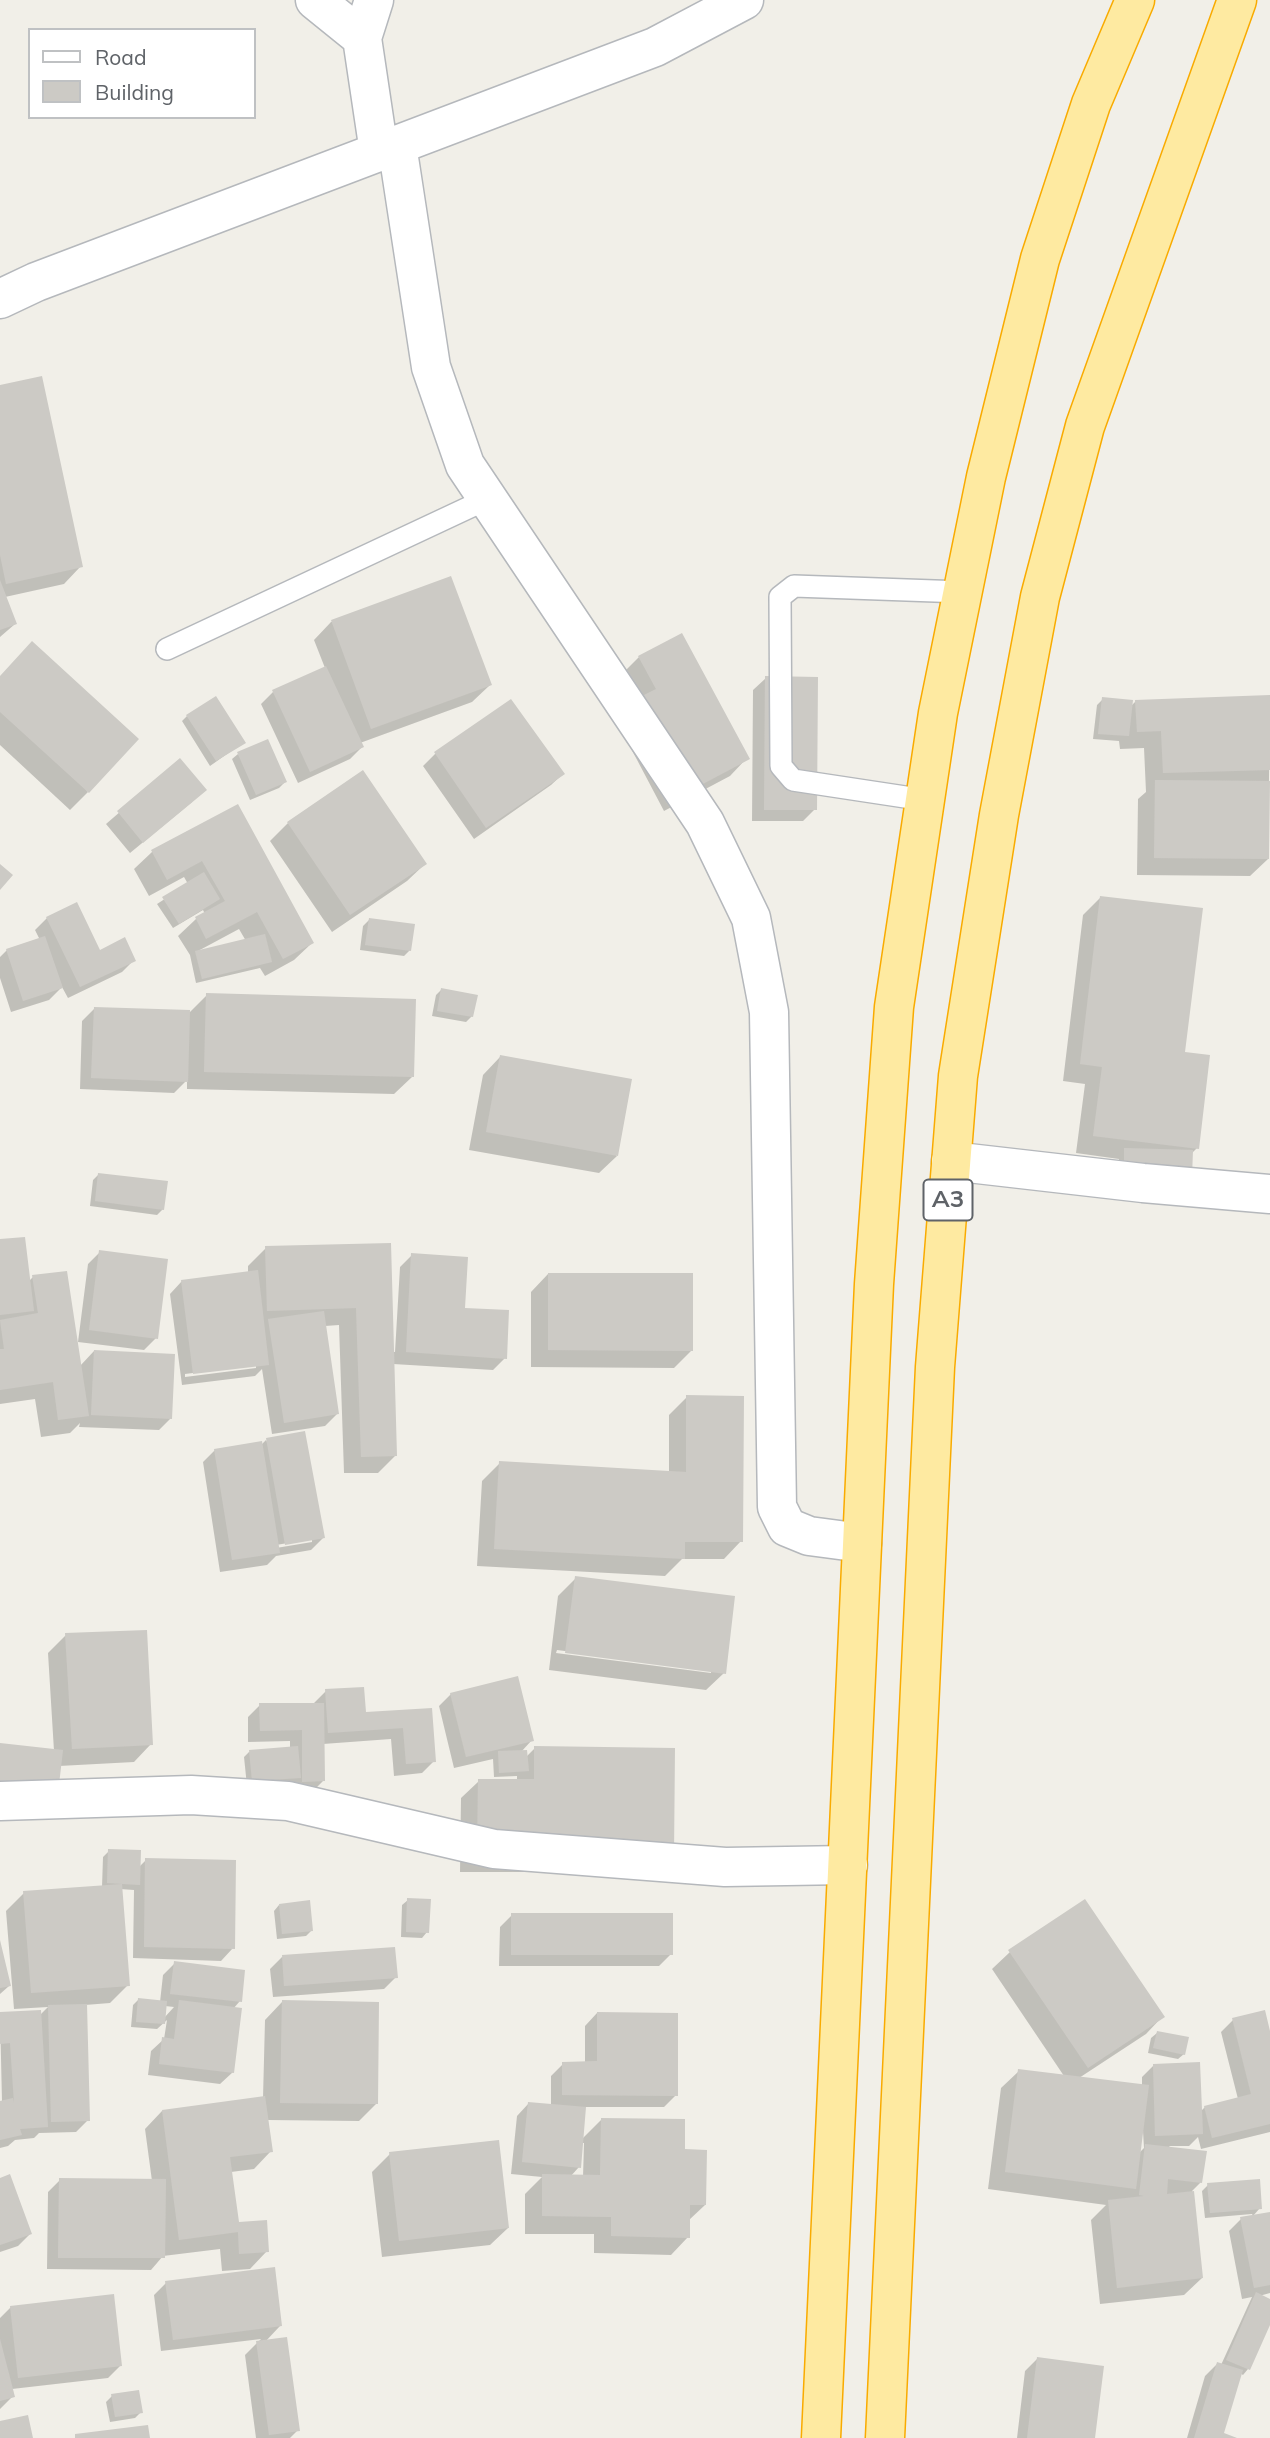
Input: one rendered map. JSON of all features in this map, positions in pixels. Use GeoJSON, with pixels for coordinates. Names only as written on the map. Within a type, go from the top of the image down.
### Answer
{"type":"FeatureCollection","features":[{"type":"Feature","properties":{"kind":"highway"},"geometry":{"type":"LineString","coordinates":[[821,2438],[874,1284],[894,1007],[938,713],[986,477],[1040,258],[1091,104],[1135,0]]}},
{"type":"Feature","properties":{"kind":"highway","name":"A3"},"geometry":{"type":"LineString","coordinates":[[885,2438],[935,1367],[958,1076],[999,815],[1040,597],[1084,426],[1237,0]]}},
{"type":"Feature","properties":{"kind":"street"},"geometry":{"type":"LineString","coordinates":[[315,0],[362,38]]}},
{"type":"Feature","properties":{"kind":"street"},"geometry":{"type":"LineString","coordinates":[[374,0],[362,38],[388,148],[431,367],[465,465],[705,823],[751,918],[769,1012],[777,1507],[787,1527],[809,1536],[862,1543]]}},
{"type":"Feature","properties":{"kind":"street"},"geometry":{"type":"LineString","coordinates":[[0,299],[37,282],[655,47],[744,0]]}},
{"type":"Feature","properties":{"kind":"street"},"geometry":{"type":"LineString","coordinates":[[951,1161],[1143,1183],[1270,1194]]}},
{"type":"Feature","properties":{"kind":"street"},"geometry":{"type":"LineString","coordinates":[[0,1801],[191,1795],[288,1801],[494,1849],[725,1867],[848,1866]]}},
{"type":"Feature","properties":{"kind":"lane"},"geometry":{"type":"LineString","coordinates":[[167,649],[487,499]]}},
{"type":"Feature","properties":{"kind":"lane"},"geometry":{"type":"LineString","coordinates":[[925,800],[793,779],[781,766],[780,597],[794,586],[963,592]]}},
{"type":"Feature","properties":{"kind":"building"},"geometry":{"type":"Polygon","coordinates":[[[42,376],[83,567],[6,584],[0,555],[0,385],[42,376]]]}},
{"type":"Feature","properties":{"kind":"building"},"geometry":{"type":"Polygon","coordinates":[[[451,576],[492,685],[371,729],[331,620],[451,576]]]}},
{"type":"Feature","properties":{"kind":"building"},"geometry":{"type":"Polygon","coordinates":[[[0,580],[17,624],[0,630],[0,580]]]}},
{"type":"Feature","properties":{"kind":"building"},"geometry":{"type":"Polygon","coordinates":[[[682,633],[750,759],[682,795],[632,701],[656,689],[638,656],[682,633]]]}},
{"type":"Feature","properties":{"kind":"building"},"geometry":{"type":"Polygon","coordinates":[[[32,641],[139,739],[89,793],[0,712],[0,676],[32,641]]]}},
{"type":"Feature","properties":{"kind":"building"},"geometry":{"type":"Polygon","coordinates":[[[326,666],[364,747],[310,772],[272,690],[326,666]]]}},
{"type":"Feature","properties":{"kind":"building"},"geometry":{"type":"Polygon","coordinates":[[[765,676],[818,677],[817,810],[764,810],[765,676]]]}},
{"type":"Feature","properties":{"kind":"building"},"geometry":{"type":"Polygon","coordinates":[[[1270,695],[1270,770],[1163,773],[1161,731],[1137,732],[1135,700],[1270,695]]]}},
{"type":"Feature","properties":{"kind":"building"},"geometry":{"type":"Polygon","coordinates":[[[216,696],[246,743],[216,761],[186,715],[216,696]]]}},
{"type":"Feature","properties":{"kind":"building"},"geometry":{"type":"Polygon","coordinates":[[[1102,697],[1133,700],[1129,736],[1098,734],[1102,697]]]}},
{"type":"Feature","properties":{"kind":"building"},"geometry":{"type":"Polygon","coordinates":[[[511,699],[565,774],[486,828],[434,752],[511,699]]]}},
{"type":"Feature","properties":{"kind":"building"},"geometry":{"type":"Polygon","coordinates":[[[268,739],[287,782],[256,795],[237,752],[268,739]]]}},
{"type":"Feature","properties":{"kind":"building"},"geometry":{"type":"Polygon","coordinates":[[[180,758],[207,790],[143,843],[117,811],[180,758]]]}},
{"type":"Feature","properties":{"kind":"building"},"geometry":{"type":"Polygon","coordinates":[[[363,770],[427,864],[350,915],[287,822],[363,770]]]}},
{"type":"Feature","properties":{"kind":"building"},"geometry":{"type":"Polygon","coordinates":[[[1155,780],[1270,781],[1269,859],[1154,858],[1155,780]]]}},
{"type":"Feature","properties":{"kind":"building"},"geometry":{"type":"Polygon","coordinates":[[[238,804],[314,943],[283,959],[257,912],[206,939],[195,917],[225,901],[202,861],[167,880],[151,850],[238,804]]]}},
{"type":"Feature","properties":{"kind":"building"},"geometry":{"type":"Polygon","coordinates":[[[0,864],[13,875],[0,890],[0,864]]]}},
{"type":"Feature","properties":{"kind":"building"},"geometry":{"type":"Polygon","coordinates":[[[204,872],[220,899],[179,924],[162,897],[204,872]]]}},
{"type":"Feature","properties":{"kind":"building"},"geometry":{"type":"Polygon","coordinates":[[[1100,896],[1203,908],[1185,1052],[1210,1055],[1199,1149],[1093,1136],[1102,1067],[1080,1064],[1100,896]]]}},
{"type":"Feature","properties":{"kind":"building"},"geometry":{"type":"Polygon","coordinates":[[[77,902],[100,950],[125,937],[136,961],[80,987],[46,917],[77,902]]]}},
{"type":"Feature","properties":{"kind":"building"},"geometry":{"type":"Polygon","coordinates":[[[369,918],[415,924],[411,951],[365,945],[369,918]]]}},
{"type":"Feature","properties":{"kind":"building"},"geometry":{"type":"Polygon","coordinates":[[[265,934],[272,962],[202,979],[195,951],[265,934]]]}},
{"type":"Feature","properties":{"kind":"building"},"geometry":{"type":"Polygon","coordinates":[[[45,936],[63,988],[23,1001],[6,949],[45,936]]]}},
{"type":"Feature","properties":{"kind":"building"},"geometry":{"type":"Polygon","coordinates":[[[441,988],[478,995],[473,1017],[437,1011],[441,988]]]}},
{"type":"Feature","properties":{"kind":"building"},"geometry":{"type":"Polygon","coordinates":[[[206,993],[416,999],[414,1077],[204,1072],[206,993]]]}},
{"type":"Feature","properties":{"kind":"building"},"geometry":{"type":"Polygon","coordinates":[[[94,1007],[190,1010],[188,1082],[91,1078],[94,1007]]]}},
{"type":"Feature","properties":{"kind":"building"},"geometry":{"type":"Polygon","coordinates":[[[500,1055],[632,1079],[618,1156],[486,1132],[500,1055]]]}},
{"type":"Feature","properties":{"kind":"building"},"geometry":{"type":"Polygon","coordinates":[[[1124,1148],[1193,1150],[1192,1177],[1124,1175],[1124,1148]]]}},
{"type":"Feature","properties":{"kind":"building"},"geometry":{"type":"Polygon","coordinates":[[[98,1173],[168,1181],[164,1210],[95,1201],[98,1173]]]}},
{"type":"Feature","properties":{"kind":"building"},"geometry":{"type":"Polygon","coordinates":[[[25,1237],[34,1311],[0,1315],[0,1239],[25,1237]]]}},
{"type":"Feature","properties":{"kind":"building"},"geometry":{"type":"Polygon","coordinates":[[[391,1243],[397,1456],[361,1457],[356,1308],[267,1311],[265,1246],[391,1243]]]}},
{"type":"Feature","properties":{"kind":"building"},"geometry":{"type":"Polygon","coordinates":[[[99,1250],[168,1259],[158,1339],[89,1330],[99,1250]]]}},
{"type":"Feature","properties":{"kind":"building"},"geometry":{"type":"Polygon","coordinates":[[[411,1253],[468,1257],[465,1308],[509,1310],[507,1359],[406,1352],[411,1253]]]}},
{"type":"Feature","properties":{"kind":"building"},"geometry":{"type":"Polygon","coordinates":[[[258,1270],[269,1365],[193,1374],[181,1280],[258,1270]]]}},
{"type":"Feature","properties":{"kind":"building"},"geometry":{"type":"Polygon","coordinates":[[[67,1271],[89,1416],[58,1420],[53,1382],[0,1390],[0,1349],[4,1349],[0,1320],[38,1313],[32,1275],[67,1271]]]}},
{"type":"Feature","properties":{"kind":"building"},"geometry":{"type":"Polygon","coordinates":[[[548,1273],[693,1273],[693,1351],[548,1350],[548,1273]]]}},
{"type":"Feature","properties":{"kind":"building"},"geometry":{"type":"Polygon","coordinates":[[[324,1311],[339,1414],[284,1423],[268,1319],[324,1311]]]}},
{"type":"Feature","properties":{"kind":"building"},"geometry":{"type":"Polygon","coordinates":[[[94,1350],[175,1354],[172,1419],[91,1415],[94,1350]]]}},
{"type":"Feature","properties":{"kind":"building"},"geometry":{"type":"Polygon","coordinates":[[[686,1395],[744,1396],[743,1542],[685,1542],[685,1559],[494,1549],[499,1461],[686,1472],[686,1395]]]}},
{"type":"Feature","properties":{"kind":"building"},"geometry":{"type":"Polygon","coordinates":[[[305,1431],[325,1538],[285,1545],[266,1438],[305,1431]]]}},
{"type":"Feature","properties":{"kind":"building"},"geometry":{"type":"Polygon","coordinates":[[[262,1441],[280,1553],[232,1560],[214,1449],[262,1441]]]}},
{"type":"Feature","properties":{"kind":"building"},"geometry":{"type":"Polygon","coordinates":[[[575,1576],[735,1596],[726,1674],[565,1653],[575,1576]]]}},
{"type":"Feature","properties":{"kind":"building"},"geometry":{"type":"Polygon","coordinates":[[[147,1630],[153,1745],[72,1749],[65,1633],[147,1630]]]}},
{"type":"Feature","properties":{"kind":"building"},"geometry":{"type":"Polygon","coordinates":[[[518,1676],[534,1741],[466,1757],[450,1693],[518,1676]]]}},
{"type":"Feature","properties":{"kind":"building"},"geometry":{"type":"Polygon","coordinates":[[[364,1687],[366,1712],[432,1708],[436,1762],[406,1764],[403,1728],[328,1733],[325,1689],[364,1687]]]}},
{"type":"Feature","properties":{"kind":"building"},"geometry":{"type":"Polygon","coordinates":[[[259,1703],[324,1703],[325,1781],[302,1782],[302,1730],[260,1731],[259,1703]]]}},
{"type":"Feature","properties":{"kind":"building"},"geometry":{"type":"Polygon","coordinates":[[[0,1743],[63,1750],[57,1802],[0,1796],[0,1743]]]}},
{"type":"Feature","properties":{"kind":"building"},"geometry":{"type":"Polygon","coordinates":[[[298,1746],[301,1778],[252,1781],[249,1750],[298,1746]]]}},
{"type":"Feature","properties":{"kind":"building"},"geometry":{"type":"Polygon","coordinates":[[[534,1746],[675,1748],[674,1855],[477,1855],[478,1779],[534,1779],[534,1746]]]}},
{"type":"Feature","properties":{"kind":"building"},"geometry":{"type":"Polygon","coordinates":[[[527,1750],[529,1771],[499,1773],[498,1751],[527,1750]]]}},
{"type":"Feature","properties":{"kind":"building"},"geometry":{"type":"Polygon","coordinates":[[[108,1849],[141,1850],[140,1885],[107,1883],[108,1849]]]}},
{"type":"Feature","properties":{"kind":"building"},"geometry":{"type":"Polygon","coordinates":[[[145,1858],[236,1860],[235,1949],[144,1947],[145,1858]]]}},
{"type":"Feature","properties":{"kind":"building"},"geometry":{"type":"Polygon","coordinates":[[[122,1884],[130,1986],[31,1993],[23,1891],[122,1884]]]}},
{"type":"Feature","properties":{"kind":"building"},"geometry":{"type":"Polygon","coordinates":[[[407,1898],[431,1899],[429,1933],[406,1932],[407,1898]]]}},
{"type":"Feature","properties":{"kind":"building"},"geometry":{"type":"Polygon","coordinates":[[[1085,1899],[1165,2017],[1088,2068],[1008,1950],[1085,1899]]]}},
{"type":"Feature","properties":{"kind":"building"},"geometry":{"type":"Polygon","coordinates":[[[310,1900],[313,1931],[282,1934],[279,1904],[310,1900]]]}},
{"type":"Feature","properties":{"kind":"building"},"geometry":{"type":"Polygon","coordinates":[[[511,1913],[673,1913],[673,1955],[511,1955],[511,1913]]]}},
{"type":"Feature","properties":{"kind":"building"},"geometry":{"type":"Polygon","coordinates":[[[0,1940],[11,1986],[0,1988],[0,1940]]]}},
{"type":"Feature","properties":{"kind":"building"},"geometry":{"type":"Polygon","coordinates":[[[395,1947],[398,1978],[284,1986],[282,1955],[395,1947]]]}},
{"type":"Feature","properties":{"kind":"building"},"geometry":{"type":"Polygon","coordinates":[[[174,1961],[245,1970],[242,2002],[170,1994],[174,1961]]]}},
{"type":"Feature","properties":{"kind":"building"},"geometry":{"type":"Polygon","coordinates":[[[138,1998],[167,2001],[165,2024],[136,2022],[138,1998]]]}},
{"type":"Feature","properties":{"kind":"building"},"geometry":{"type":"Polygon","coordinates":[[[179,2000],[242,2008],[234,2073],[159,2064],[162,2037],[174,2039],[179,2000]]]}},
{"type":"Feature","properties":{"kind":"building"},"geometry":{"type":"Polygon","coordinates":[[[282,2000],[379,2002],[378,2104],[280,2103],[282,2000]]]}},
{"type":"Feature","properties":{"kind":"building"},"geometry":{"type":"Polygon","coordinates":[[[87,2004],[90,2121],[51,2122],[48,2005],[87,2004]]]}},
{"type":"Feature","properties":{"kind":"building"},"geometry":{"type":"Polygon","coordinates":[[[41,2010],[48,2127],[20,2129],[22,2135],[0,2140],[0,2101],[13,2098],[14,2103],[10,2043],[0,2044],[0,2012],[41,2010]]]}},
{"type":"Feature","properties":{"kind":"building"},"geometry":{"type":"Polygon","coordinates":[[[1265,2010],[1270,2031],[1270,2124],[1212,2138],[1204,2106],[1251,2094],[1232,2018],[1265,2010]]]}},
{"type":"Feature","properties":{"kind":"building"},"geometry":{"type":"Polygon","coordinates":[[[597,2012],[678,2013],[678,2096],[562,2095],[562,2062],[597,2061],[597,2012]]]}},
{"type":"Feature","properties":{"kind":"building"},"geometry":{"type":"Polygon","coordinates":[[[1157,2031],[1189,2037],[1185,2055],[1153,2048],[1157,2031]]]}},
{"type":"Feature","properties":{"kind":"building"},"geometry":{"type":"Polygon","coordinates":[[[1200,2062],[1203,2134],[1155,2136],[1153,2064],[1200,2062]]]}},
{"type":"Feature","properties":{"kind":"building"},"geometry":{"type":"Polygon","coordinates":[[[1018,2069],[1149,2085],[1136,2189],[1005,2172],[1018,2069]]]}},
{"type":"Feature","properties":{"kind":"building"},"geometry":{"type":"Polygon","coordinates":[[[265,2096],[273,2152],[230,2157],[239,2222],[267,2220],[269,2252],[239,2254],[238,2232],[179,2240],[162,2110],[265,2096]]]}},
{"type":"Feature","properties":{"kind":"building"},"geometry":{"type":"Polygon","coordinates":[[[528,2102],[586,2107],[581,2168],[522,2162],[528,2102]]]}},
{"type":"Feature","properties":{"kind":"building"},"geometry":{"type":"Polygon","coordinates":[[[601,2118],[685,2119],[685,2149],[707,2150],[706,2205],[690,2205],[690,2238],[611,2236],[611,2217],[542,2216],[542,2174],[600,2175],[601,2118]]]}},
{"type":"Feature","properties":{"kind":"building"},"geometry":{"type":"Polygon","coordinates":[[[499,2140],[509,2228],[399,2241],[389,2152],[499,2140]]]}},
{"type":"Feature","properties":{"kind":"building"},"geometry":{"type":"Polygon","coordinates":[[[1145,2144],[1207,2151],[1202,2183],[1168,2179],[1167,2194],[1194,2191],[1203,2278],[1117,2288],[1108,2200],[1144,2196],[1139,2195],[1145,2144]]]}},
{"type":"Feature","properties":{"kind":"building"},"geometry":{"type":"Polygon","coordinates":[[[10,2174],[32,2234],[0,2245],[0,2178],[10,2174]]]}},
{"type":"Feature","properties":{"kind":"building"},"geometry":{"type":"Polygon","coordinates":[[[59,2178],[166,2179],[165,2258],[58,2258],[59,2178]]]}},
{"type":"Feature","properties":{"kind":"building"},"geometry":{"type":"Polygon","coordinates":[[[1260,2179],[1262,2209],[1210,2213],[1207,2183],[1260,2179]]]}},
{"type":"Feature","properties":{"kind":"building"},"geometry":{"type":"Polygon","coordinates":[[[1270,2212],[1270,2285],[1254,2288],[1240,2217],[1270,2212]]]}},
{"type":"Feature","properties":{"kind":"building"},"geometry":{"type":"Polygon","coordinates":[[[275,2267],[282,2326],[173,2340],[165,2281],[275,2267]]]}},
{"type":"Feature","properties":{"kind":"building"},"geometry":{"type":"Polygon","coordinates":[[[1256,2292],[1270,2299],[1270,2325],[1250,2370],[1226,2360],[1256,2292]]]}},
{"type":"Feature","properties":{"kind":"building"},"geometry":{"type":"Polygon","coordinates":[[[114,2294],[122,2366],[18,2378],[10,2306],[114,2294]]]}},
{"type":"Feature","properties":{"kind":"building"},"geometry":{"type":"Polygon","coordinates":[[[287,2337],[300,2431],[269,2435],[256,2341],[287,2337]]]}},
{"type":"Feature","properties":{"kind":"building"},"geometry":{"type":"Polygon","coordinates":[[[0,2339],[15,2397],[0,2401],[0,2339]]]}},
{"type":"Feature","properties":{"kind":"building"},"geometry":{"type":"Polygon","coordinates":[[[1037,2357],[1104,2366],[1095,2438],[1027,2438],[1037,2357]]]}},
{"type":"Feature","properties":{"kind":"building"},"geometry":{"type":"Polygon","coordinates":[[[1217,2362],[1243,2370],[1224,2433],[1237,2438],[1194,2438],[1217,2362]]]}},
{"type":"Feature","properties":{"kind":"building"},"geometry":{"type":"Polygon","coordinates":[[[139,2390],[143,2413],[115,2417],[111,2394],[139,2390]]]}},
{"type":"Feature","properties":{"kind":"building"},"geometry":{"type":"Polygon","coordinates":[[[28,2415],[33,2438],[0,2438],[0,2421],[28,2415]]]}},
{"type":"Feature","properties":{"kind":"building"},"geometry":{"type":"Polygon","coordinates":[[[148,2425],[150,2438],[75,2438],[75,2434],[148,2425]]]}}]}
